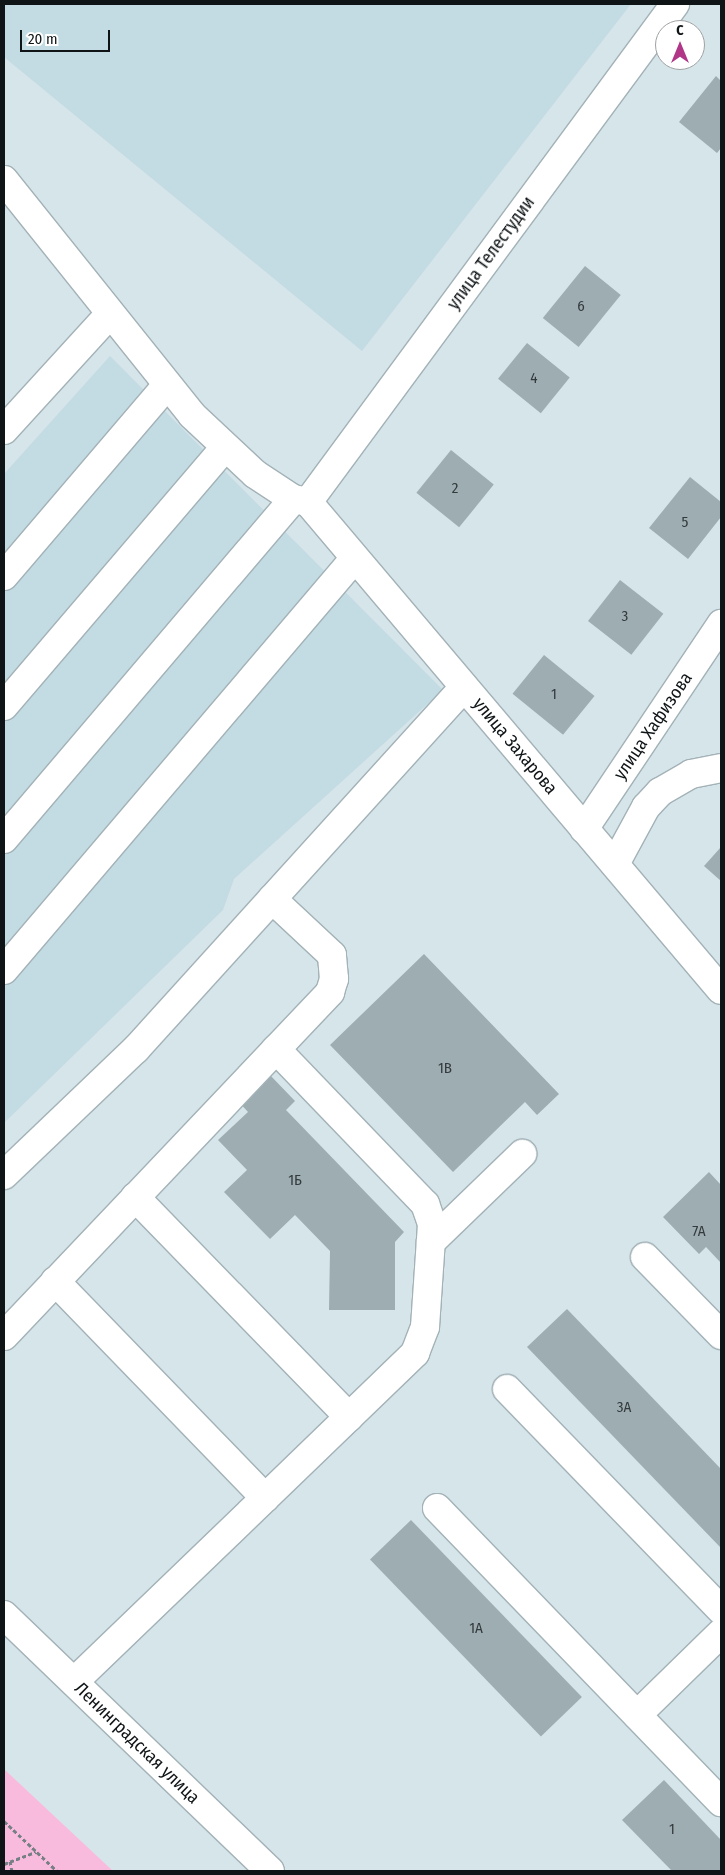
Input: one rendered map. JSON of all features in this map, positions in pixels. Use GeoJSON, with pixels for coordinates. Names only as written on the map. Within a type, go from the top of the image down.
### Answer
{"type":"FeatureCollection","features":[{"type":"Feature","properties":{"kind":"street","name":"улица Телестудии"},"geometry":{"type":"LineString","coordinates":[[4,839],[300,501],[675,4]]}},
{"type":"Feature","properties":{"kind":"street","name":"улица Захарова"},"geometry":{"type":"LineString","coordinates":[[4,180],[167,385],[224,448],[300,501],[355,558],[721,990]]}},
{"type":"Feature","properties":{"kind":"street"},"geometry":{"type":"LineString","coordinates":[[4,430],[110,314]]}},
{"type":"Feature","properties":{"kind":"street"},"geometry":{"type":"LineString","coordinates":[[4,576],[167,385]]}},
{"type":"Feature","properties":{"kind":"street"},"geometry":{"type":"LineString","coordinates":[[4,706],[224,448]]}},
{"type":"Feature","properties":{"kind":"street"},"geometry":{"type":"LineString","coordinates":[[4,970],[355,558]]}},
{"type":"Feature","properties":{"kind":"street","name":"улица Хафизова"},"geometry":{"type":"LineString","coordinates":[[584,829],[721,624]]}},
{"type":"Feature","properties":{"kind":"street"},"geometry":{"type":"LineString","coordinates":[[4,1175],[136,1049],[464,687]]}},
{"type":"Feature","properties":{"kind":"street"},"geometry":{"type":"LineString","coordinates":[[615,864],[646,807],[660,792],[691,774],[721,768]]}},
{"type":"Feature","properties":{"kind":"street"},"geometry":{"type":"LineString","coordinates":[[4,1336],[330,992],[335,967],[332,955],[272,899]]}},
{"type":"Feature","properties":{"kind":"street"},"geometry":{"type":"LineString","coordinates":[[74,1682],[349,1417],[420,1344],[432,1224],[425,1204],[276,1049]]}},
{"type":"Feature","properties":{"kind":"street"},"geometry":{"type":"LineString","coordinates":[[431,1242],[522,1154]]}},
{"type":"Feature","properties":{"kind":"street"},"geometry":{"type":"LineString","coordinates":[[135,1197],[349,1417]]}},
{"type":"Feature","properties":{"kind":"street"},"geometry":{"type":"LineString","coordinates":[[645,1257],[721,1335]]}},
{"type":"Feature","properties":{"kind":"street"},"geometry":{"type":"LineString","coordinates":[[55,1281],[265,1498]]}},
{"type":"Feature","properties":{"kind":"street"},"geometry":{"type":"LineString","coordinates":[[507,1389],[721,1610]]}},
{"type":"Feature","properties":{"kind":"street"},"geometry":{"type":"LineString","coordinates":[[437,1508],[721,1802]]}},
{"type":"Feature","properties":{"kind":"street","name":"Ленинградская улица"},"geometry":{"type":"LineString","coordinates":[[4,1615],[270,1871]]}},
{"type":"Feature","properties":{"kind":"street"},"geometry":{"type":"LineString","coordinates":[[637,1715],[721,1634]]}},
{"type":"Feature","properties":{"kind":"path"},"geometry":{"type":"LineString","coordinates":[[4,1821],[57,1871]]}},
{"type":"Feature","properties":{"kind":"path"},"geometry":{"type":"LineString","coordinates":[[4,1864],[36,1852]]}},
{"type":"Feature","properties":{"kind":"path"},"geometry":{"type":"LineString","coordinates":[[10,1861],[12,1871]]}},
{"type":"Feature","properties":{"kind":"shaded area"},"geometry":{"type":"Polygon","coordinates":[[[4,4],[631,4],[362,351],[4,57],[4,4]]]}},
{"type":"Feature","properties":{"kind":"shaded area"},"geometry":{"type":"Polygon","coordinates":[[[110,356],[443,690],[234,879],[223,910],[4,1123],[4,474],[110,356]]]}},
{"type":"Feature","properties":{"kind":"shaded area"},"geometry":{"type":"Polygon","coordinates":[[[4,1769],[113,1871],[4,1871],[4,1769]]]}},
{"type":"Feature","properties":{"kind":"building"},"geometry":{"type":"Polygon","coordinates":[[[716,76],[721,81],[721,148],[717,153],[679,122],[716,76]]]}},
{"type":"Feature","properties":{"kind":"building"},"geometry":{"type":"Polygon","coordinates":[[[585,266],[621,295],[579,347],[543,318],[585,266]]]}},
{"type":"Feature","properties":{"kind":"building"},"geometry":{"type":"Polygon","coordinates":[[[527,343],[570,378],[541,413],[498,379],[527,343]]]}},
{"type":"Feature","properties":{"kind":"building"},"geometry":{"type":"Polygon","coordinates":[[[451,450],[494,485],[459,527],[416,493],[451,450]]]}},
{"type":"Feature","properties":{"kind":"building"},"geometry":{"type":"Polygon","coordinates":[[[690,477],[721,502],[721,517],[688,559],[649,528],[690,477]]]}},
{"type":"Feature","properties":{"kind":"building"},"geometry":{"type":"Polygon","coordinates":[[[620,580],[663,614],[631,655],[588,621],[620,580]]]}},
{"type":"Feature","properties":{"kind":"building"},"geometry":{"type":"Polygon","coordinates":[[[544,655],[595,696],[563,735],[513,694],[544,655]]]}},
{"type":"Feature","properties":{"kind":"building"},"geometry":{"type":"Polygon","coordinates":[[[721,847],[721,881],[704,866],[721,847]]]}},
{"type":"Feature","properties":{"kind":"building"},"geometry":{"type":"Polygon","coordinates":[[[424,954],[559,1094],[537,1115],[525,1102],[453,1172],[330,1045],[424,954]]]}},
{"type":"Feature","properties":{"kind":"building"},"geometry":{"type":"Polygon","coordinates":[[[269,1074],[295,1101],[286,1110],[404,1232],[395,1242],[395,1310],[329,1310],[330,1251],[295,1215],[270,1239],[224,1192],[247,1170],[218,1140],[248,1112],[239,1102],[269,1074]]]}},
{"type":"Feature","properties":{"kind":"building"},"geometry":{"type":"Polygon","coordinates":[[[709,1172],[721,1185],[721,1263],[706,1247],[699,1254],[663,1217],[709,1172]]]}},
{"type":"Feature","properties":{"kind":"building"},"geometry":{"type":"Polygon","coordinates":[[[567,1309],[721,1469],[721,1548],[527,1347],[567,1309]]]}},
{"type":"Feature","properties":{"kind":"building"},"geometry":{"type":"Polygon","coordinates":[[[411,1520],[582,1697],[541,1737],[370,1560],[411,1520]]]}},
{"type":"Feature","properties":{"kind":"building"},"geometry":{"type":"Polygon","coordinates":[[[664,1780],[721,1840],[721,1871],[672,1871],[622,1820],[664,1780]]]}}]}
